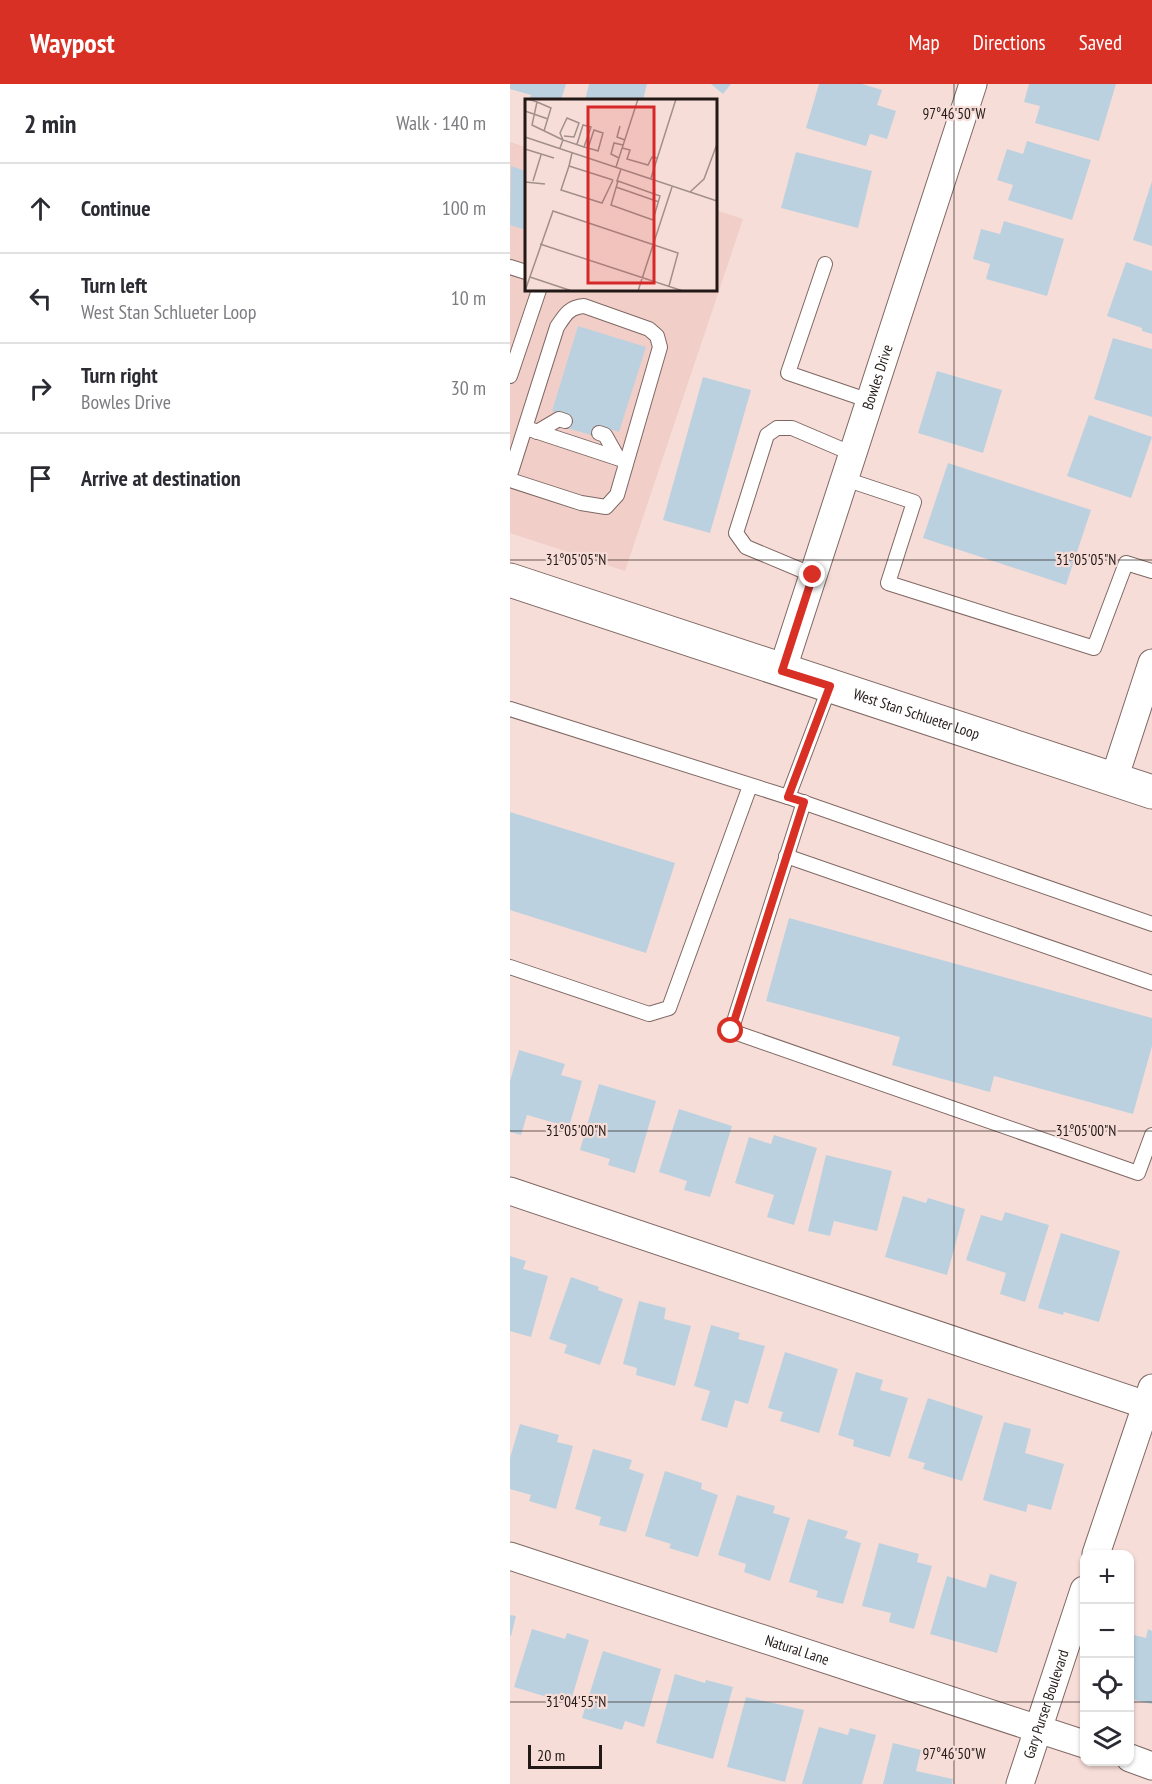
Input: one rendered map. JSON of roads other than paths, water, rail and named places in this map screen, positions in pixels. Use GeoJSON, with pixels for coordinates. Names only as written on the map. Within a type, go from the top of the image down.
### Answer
{"type":"FeatureCollection","features":[{"type":"Feature","properties":{"kind":"main road","name":"West Stan Schlueter Loop"},"geometry":{"type":"LineString","coordinates":[[510,580],[1152,792]]}},
{"type":"Feature","properties":{"kind":"street","name":"Bowles Drive"},"geometry":{"type":"LineString","coordinates":[[782,671],[974,84]]}},
{"type":"Feature","properties":{"kind":"street"},"geometry":{"type":"LineString","coordinates":[[1114,779],[1152,663]]}},
{"type":"Feature","properties":{"kind":"street"},"geometry":{"type":"LineString","coordinates":[[510,1191],[1150,1399],[1097,1550]]}},
{"type":"Feature","properties":{"kind":"street","name":"Natural Lane"},"geometry":{"type":"LineString","coordinates":[[510,1556],[1080,1743]]}},
{"type":"Feature","properties":{"kind":"street","name":"Gary Purser Boulevard"},"geometry":{"type":"LineString","coordinates":[[1020,1784],[1080,1602]]}},
{"type":"Feature","properties":{"kind":"street"},"geometry":{"type":"LineString","coordinates":[[1134,1759],[1152,1766]]}},
{"type":"Feature","properties":{"kind":"lane"},"geometry":{"type":"LineString","coordinates":[[825,264],[788,372],[870,401]]}},
{"type":"Feature","properties":{"kind":"lane"},"geometry":{"type":"LineString","coordinates":[[510,267],[525,272]]}},
{"type":"Feature","properties":{"kind":"lane"},"geometry":{"type":"LineString","coordinates":[[510,376],[539,291]]}},
{"type":"Feature","properties":{"kind":"lane"},"geometry":{"type":"LineString","coordinates":[[510,475],[531,430],[557,327],[568,311],[584,306],[649,328],[657,336],[660,347],[622,459],[617,495],[606,507],[581,503],[510,480]]}},
{"type":"Feature","properties":{"kind":"lane"},"geometry":{"type":"LineString","coordinates":[[531,430],[559,419],[565,421]]}},
{"type":"Feature","properties":{"kind":"lane"},"geometry":{"type":"LineString","coordinates":[[813,575],[746,547],[736,533],[767,435],[777,428],[792,428],[853,454]]}},
{"type":"Feature","properties":{"kind":"lane"},"geometry":{"type":"LineString","coordinates":[[531,430],[622,459]]}},
{"type":"Feature","properties":{"kind":"lane"},"geometry":{"type":"LineString","coordinates":[[599,433],[605,435],[622,459]]}},
{"type":"Feature","properties":{"kind":"lane"},"geometry":{"type":"LineString","coordinates":[[845,479],[914,502],[888,584],[1094,648],[1126,563],[1152,571]]}},
{"type":"Feature","properties":{"kind":"lane"},"geometry":{"type":"LineString","coordinates":[[788,797],[830,686]]}},
{"type":"Feature","properties":{"kind":"lane"},"geometry":{"type":"LineString","coordinates":[[510,709],[804,802],[1152,924]]}},
{"type":"Feature","properties":{"kind":"lane"},"geometry":{"type":"LineString","coordinates":[[510,967],[649,1014],[669,1008],[750,786]]}},
{"type":"Feature","properties":{"kind":"lane"},"geometry":{"type":"LineString","coordinates":[[804,802],[731,1031],[1138,1173],[1152,1135]]}},
{"type":"Feature","properties":{"kind":"lane"},"geometry":{"type":"LineString","coordinates":[[786,856],[1152,983]]}}]}
